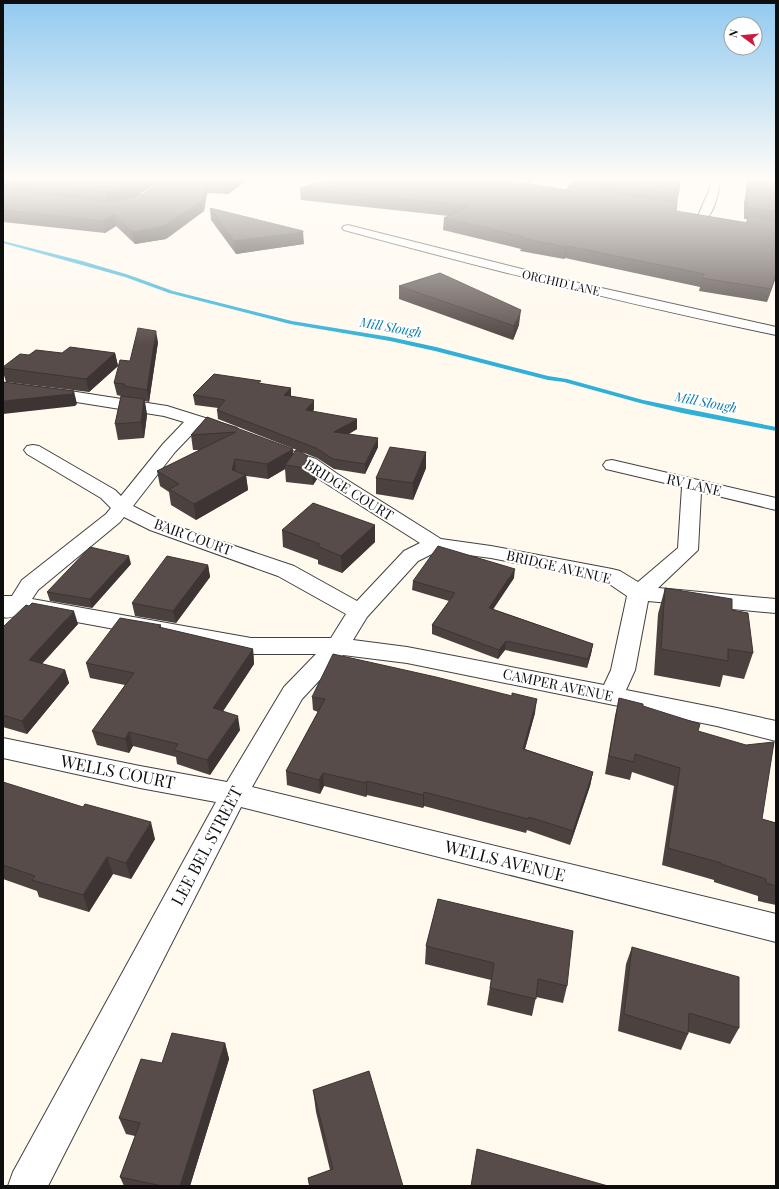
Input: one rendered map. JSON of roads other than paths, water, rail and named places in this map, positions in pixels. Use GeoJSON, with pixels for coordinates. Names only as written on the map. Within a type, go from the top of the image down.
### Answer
{"type":"FeatureCollection","features":[{"type":"Feature","properties":{"kind":"street","name":"ORCHID LANE"},"geometry":{"type":"LineString","coordinates":[[369,233],[515,272],[635,301],[776,331]]}},
{"type":"Feature","properties":{"kind":"street"},"geometry":{"type":"LineString","coordinates":[[3,388],[70,396],[167,411],[245,438]]}},
{"type":"Feature","properties":{"kind":"street"},"geometry":{"type":"LineString","coordinates":[[8,607],[30,585],[113,518],[120,506],[145,479],[169,448],[196,420]]}},
{"type":"Feature","properties":{"kind":"street","name":"BRIDGE COURT"},"geometry":{"type":"LineString","coordinates":[[274,449],[310,463],[329,477],[435,544]]}},
{"type":"Feature","properties":{"kind":"street","name":"BAIR COURT"},"geometry":{"type":"LineString","coordinates":[[33,450],[108,494],[120,506],[157,526],[286,571],[359,612]]}},
{"type":"Feature","properties":{"kind":"street","name":"RV LANE"},"geometry":{"type":"LineString","coordinates":[[612,465],[776,504]]}},
{"type":"Feature","properties":{"kind":"street"},"geometry":{"type":"LineString","coordinates":[[611,696],[623,670],[639,593],[688,550],[692,484]]}},
{"type":"Feature","properties":{"kind":"street","name":"BRIDGE AVENUE"},"geometry":{"type":"LineString","coordinates":[[435,544],[492,552],[612,576],[639,593],[776,606]]}},
{"type":"Feature","properties":{"kind":"street","name":"LEE BEL STREET"},"geometry":{"type":"LineString","coordinates":[[27,1186],[234,794],[294,693],[338,646],[359,612],[411,556],[435,544]]}},
{"type":"Feature","properties":{"kind":"street","name":"CAMPER AVENUE"},"geometry":{"type":"LineString","coordinates":[[8,607],[251,646],[338,646],[407,655],[717,717],[776,731]]}},
{"type":"Feature","properties":{"kind":"street","name":"WELLS COURT"},"geometry":{"type":"LineString","coordinates":[[3,748],[140,777],[234,794]]}},
{"type":"Feature","properties":{"kind":"street","name":"WELLS AVENUE"},"geometry":{"type":"LineString","coordinates":[[234,794],[776,928]]}},
{"type":"Feature","properties":{"kind":"waterway","name":"Mill Slough"},"geometry":{"type":"LineString","coordinates":[[3,242],[80,262],[127,276],[171,292],[292,323],[390,339],[436,349],[548,378],[565,380],[642,402],[776,429]]}}]}
